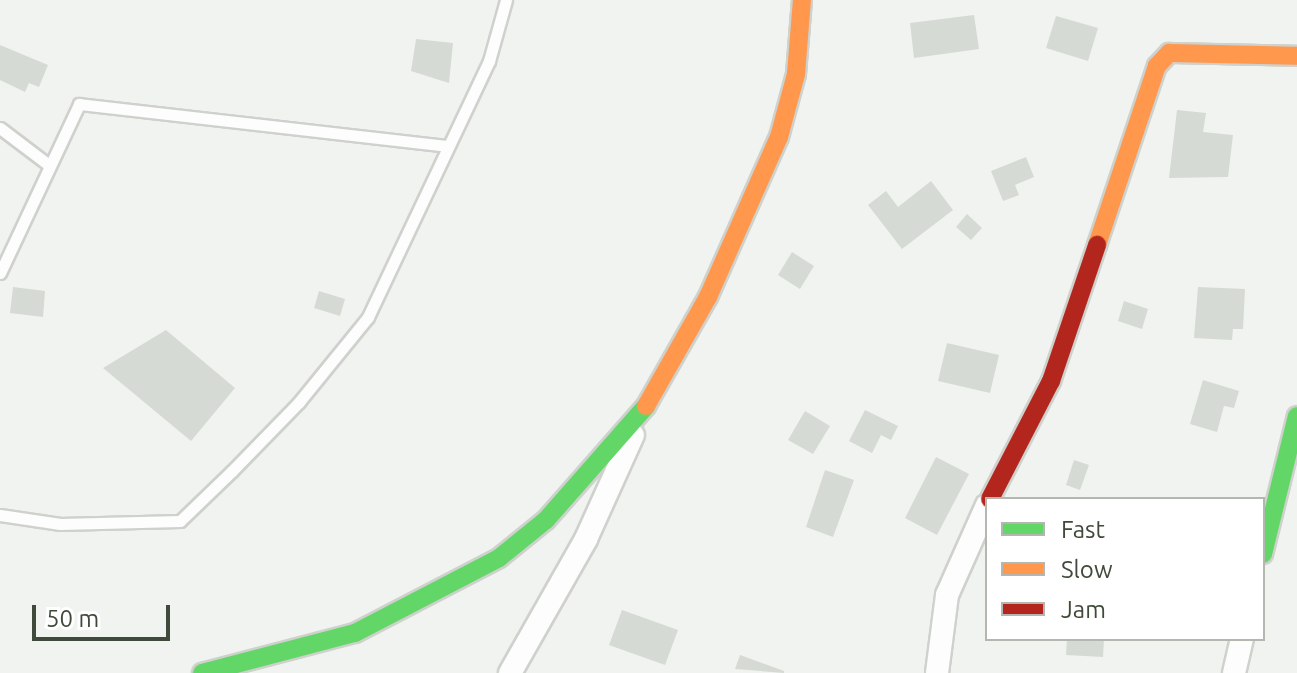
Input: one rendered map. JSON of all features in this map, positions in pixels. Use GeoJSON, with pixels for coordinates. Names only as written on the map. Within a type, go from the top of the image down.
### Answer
{"type":"FeatureCollection","features":[{"type":"Feature","properties":{"kind":"street"},"geometry":{"type":"LineString","coordinates":[[510,673],[586,539],[641,416],[708,297],[779,137],[796,74],[802,0]]}},
{"type":"Feature","properties":{"kind":"street"},"geometry":{"type":"LineString","coordinates":[[991,497],[1051,381],[1157,66],[1169,53],[1189,50],[1297,56]]}},
{"type":"Feature","properties":{"kind":"street"},"geometry":{"type":"LineString","coordinates":[[202,673],[355,633],[499,558],[546,520],[641,416]]}},
{"type":"Feature","properties":{"kind":"street"},"geometry":{"type":"LineString","coordinates":[[1265,546],[1297,416]]}},
{"type":"Feature","properties":{"kind":"street"},"geometry":{"type":"LineString","coordinates":[[937,673],[947,595],[985,510]]}},
{"type":"Feature","properties":{"kind":"street"},"geometry":{"type":"LineString","coordinates":[[546,520],[574,513],[586,539]]}},
{"type":"Feature","properties":{"kind":"street"},"geometry":{"type":"LineString","coordinates":[[1234,673],[1242,641]]}},
{"type":"Feature","properties":{"kind":"lane"},"geometry":{"type":"LineString","coordinates":[[0,515],[60,524],[172,522],[187,516],[299,402],[368,317],[489,61],[506,0]]}},
{"type":"Feature","properties":{"kind":"lane"},"geometry":{"type":"LineString","coordinates":[[0,273],[73,112],[87,103],[448,146]]}},
{"type":"Feature","properties":{"kind":"lane"},"geometry":{"type":"LineString","coordinates":[[0,128],[49,165]]}},
{"type":"Feature","properties":{"kind":"building"},"geometry":{"type":"Polygon","coordinates":[[[974,15],[979,49],[914,58],[910,23],[974,15]]]}},
{"type":"Feature","properties":{"kind":"building"},"geometry":{"type":"Polygon","coordinates":[[[1056,16],[1098,28],[1088,61],[1046,48],[1056,16]]]}},
{"type":"Feature","properties":{"kind":"building"},"geometry":{"type":"Polygon","coordinates":[[[416,39],[453,43],[449,83],[411,71],[416,39]]]}},
{"type":"Feature","properties":{"kind":"building"},"geometry":{"type":"Polygon","coordinates":[[[0,45],[48,65],[39,87],[29,83],[25,92],[0,80],[0,45]]]}},
{"type":"Feature","properties":{"kind":"building"},"geometry":{"type":"Polygon","coordinates":[[[1177,110],[1206,113],[1203,132],[1233,135],[1228,177],[1169,178],[1177,110]]]}},
{"type":"Feature","properties":{"kind":"building"},"geometry":{"type":"Polygon","coordinates":[[[1026,157],[1034,177],[1015,185],[1019,195],[1003,201],[991,171],[1026,157]]]}},
{"type":"Feature","properties":{"kind":"building"},"geometry":{"type":"Polygon","coordinates":[[[931,181],[953,210],[902,249],[868,205],[886,191],[898,207],[931,181]]]}},
{"type":"Feature","properties":{"kind":"building"},"geometry":{"type":"Polygon","coordinates":[[[967,214],[982,228],[971,240],[956,227],[967,214]]]}},
{"type":"Feature","properties":{"kind":"building"},"geometry":{"type":"Polygon","coordinates":[[[792,252],[814,266],[800,289],[778,275],[792,252]]]}},
{"type":"Feature","properties":{"kind":"building"},"geometry":{"type":"Polygon","coordinates":[[[13,287],[45,291],[43,317],[10,313],[13,287]]]}},
{"type":"Feature","properties":{"kind":"building"},"geometry":{"type":"Polygon","coordinates":[[[1198,287],[1245,289],[1243,329],[1233,329],[1232,340],[1194,338],[1198,287]]]}},
{"type":"Feature","properties":{"kind":"building"},"geometry":{"type":"Polygon","coordinates":[[[319,291],[345,299],[340,316],[314,308],[319,291]]]}},
{"type":"Feature","properties":{"kind":"building"},"geometry":{"type":"Polygon","coordinates":[[[1124,301],[1148,309],[1142,329],[1118,321],[1124,301]]]}},
{"type":"Feature","properties":{"kind":"building"},"geometry":{"type":"Polygon","coordinates":[[[166,330],[235,388],[191,441],[103,368],[166,330]]]}},
{"type":"Feature","properties":{"kind":"building"},"geometry":{"type":"Polygon","coordinates":[[[947,343],[999,355],[990,393],[938,381],[947,343]]]}},
{"type":"Feature","properties":{"kind":"building"},"geometry":{"type":"Polygon","coordinates":[[[1203,380],[1239,391],[1234,408],[1224,406],[1217,432],[1190,424],[1203,380]]]}},
{"type":"Feature","properties":{"kind":"building"},"geometry":{"type":"Polygon","coordinates":[[[865,410],[898,426],[891,440],[881,435],[872,453],[849,441],[865,410]]]}},
{"type":"Feature","properties":{"kind":"building"},"geometry":{"type":"Polygon","coordinates":[[[805,411],[830,426],[813,454],[788,440],[805,411]]]}},
{"type":"Feature","properties":{"kind":"building"},"geometry":{"type":"Polygon","coordinates":[[[936,457],[969,474],[937,535],[905,518],[936,457]]]}},
{"type":"Feature","properties":{"kind":"building"},"geometry":{"type":"Polygon","coordinates":[[[1074,460],[1089,465],[1080,490],[1066,485],[1074,460]]]}},
{"type":"Feature","properties":{"kind":"building"},"geometry":{"type":"Polygon","coordinates":[[[825,470],[854,480],[833,537],[806,527],[825,470]]]}},
{"type":"Feature","properties":{"kind":"building"},"geometry":{"type":"Polygon","coordinates":[[[622,610],[678,630],[665,665],[609,645],[622,610]]]}},
{"type":"Feature","properties":{"kind":"building"},"geometry":{"type":"Polygon","coordinates":[[[1067,641],[1104,641],[1103,657],[1066,655],[1067,641]]]}},
{"type":"Feature","properties":{"kind":"building"},"geometry":{"type":"Polygon","coordinates":[[[740,655],[784,671],[784,673],[735,669],[740,655]]]}},
{"type":"Feature","properties":{"kind":"traffic: fast"},"geometry":{"type":"LineString","coordinates":[[202,673],[355,633],[499,558],[546,520],[646,406]]}},
{"type":"Feature","properties":{"kind":"traffic: fast"},"geometry":{"type":"LineString","coordinates":[[1265,546],[1297,416]]}},
{"type":"Feature","properties":{"kind":"traffic: slow"},"geometry":{"type":"LineString","coordinates":[[646,406],[708,297],[779,137],[796,74],[802,0]]}},
{"type":"Feature","properties":{"kind":"traffic: slow"},"geometry":{"type":"LineString","coordinates":[[1097,245],[1157,66],[1169,53],[1297,56]]}},
{"type":"Feature","properties":{"kind":"traffic: jam"},"geometry":{"type":"LineString","coordinates":[[991,497],[1051,381],[1097,245]]}}]}
